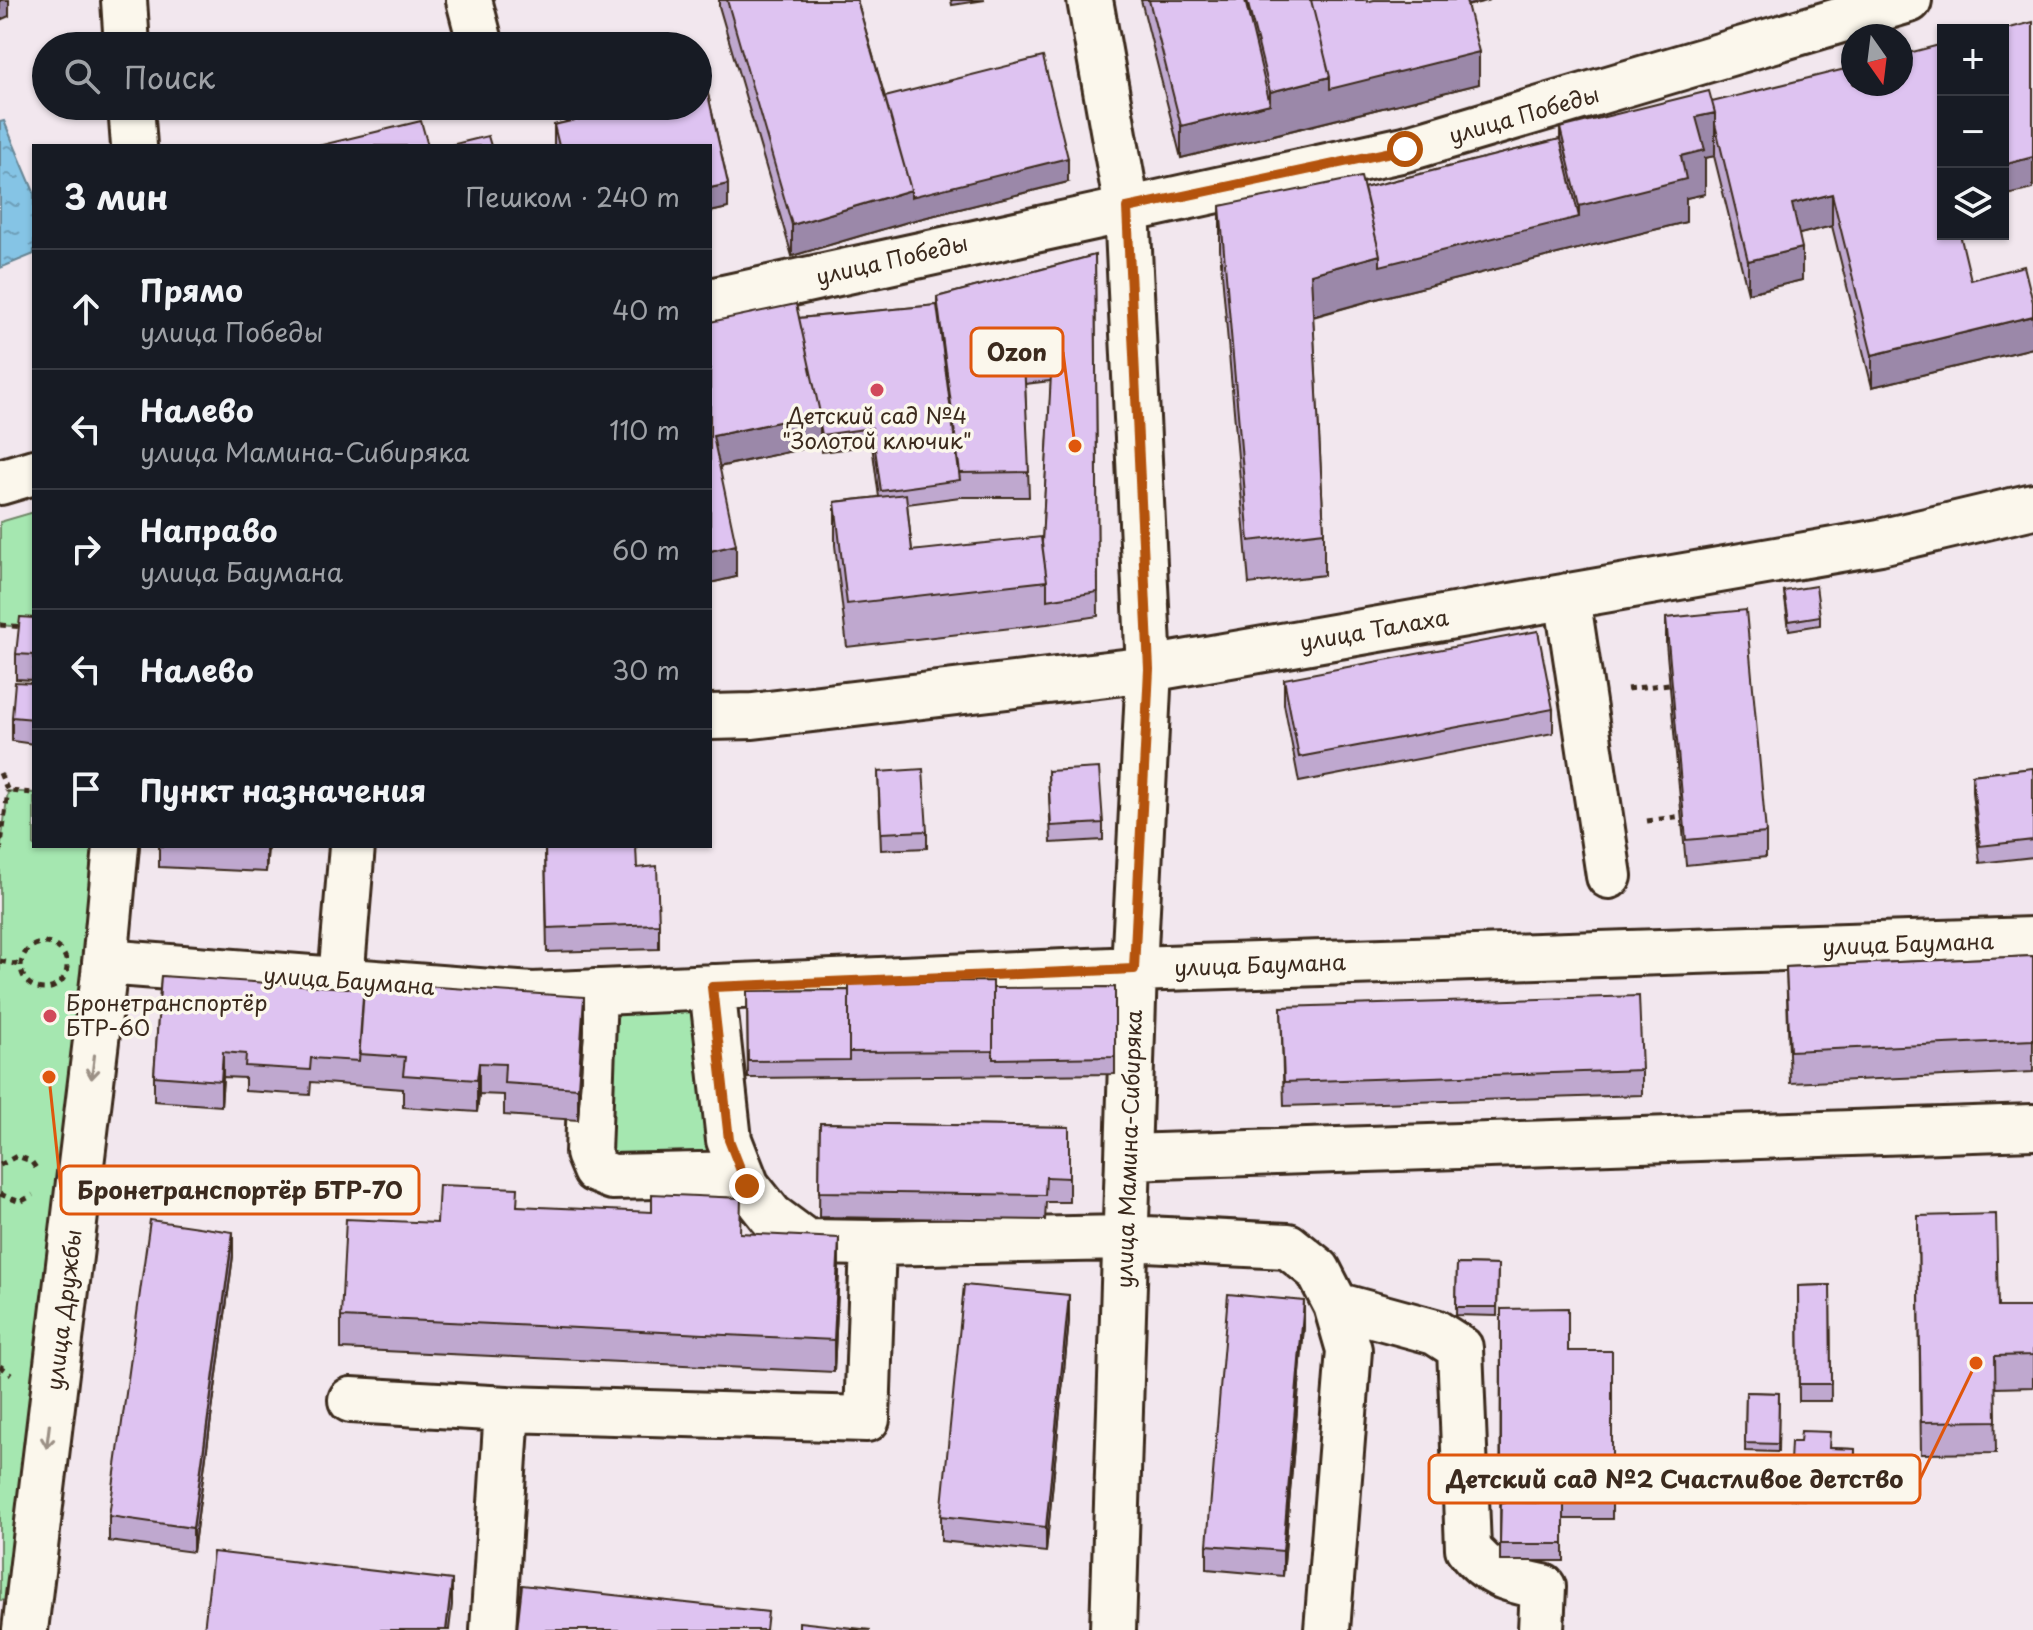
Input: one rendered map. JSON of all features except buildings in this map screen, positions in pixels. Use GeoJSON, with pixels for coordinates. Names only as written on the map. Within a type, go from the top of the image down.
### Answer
{"type":"FeatureCollection","features":[{"type":"Feature","properties":{"kind":"street"},"geometry":{"type":"LineString","coordinates":[[124,0],[126,32]]}},
{"type":"Feature","properties":{"kind":"street"},"geometry":{"type":"LineString","coordinates":[[469,0],[477,32]]}},
{"type":"Feature","properties":{"kind":"street","name":"улица Мамина-Сибиряка"},"geometry":{"type":"LineString","coordinates":[[1090,0],[1127,208],[1149,669],[1134,969],[1113,1630]]}},
{"type":"Feature","properties":{"kind":"street","name":"улица Победы"},"geometry":{"type":"LineString","coordinates":[[712,301],[1405,149],[1768,45],[1909,0]]}},
{"type":"Feature","properties":{"kind":"street"},"geometry":{"type":"LineString","coordinates":[[132,120],[134,144]]}},
{"type":"Feature","properties":{"kind":"street"},"geometry":{"type":"LineString","coordinates":[[0,482],[32,473]]}},
{"type":"Feature","properties":{"kind":"street","name":"улица Талаха"},"geometry":{"type":"LineString","coordinates":[[712,717],[753,716],[1149,669],[1880,542],[2033,506]]}},
{"type":"Feature","properties":{"kind":"street"},"geometry":{"type":"LineString","coordinates":[[1567,596],[1609,876]]}},
{"type":"Feature","properties":{"kind":"street","name":"улица Дружбы"},"geometry":{"type":"LineString","coordinates":[[25,1630],[105,962],[116,848]]}},
{"type":"Feature","properties":{"kind":"street"},"geometry":{"type":"LineString","coordinates":[[341,980],[352,848]]}},
{"type":"Feature","properties":{"kind":"street","name":"улица Баумана"},"geometry":{"type":"LineString","coordinates":[[105,962],[532,995],[1134,969],[2033,940]]}},
{"type":"Feature","properties":{"kind":"street"},"geometry":{"type":"LineString","coordinates":[[712,987],[729,1140],[742,1174],[771,1216],[806,1242],[1126,1238],[1288,1246],[1318,1270],[1336,1305],[1349,1350],[1327,1630]]}},
{"type":"Feature","properties":{"kind":"street"},"geometry":{"type":"LineString","coordinates":[[594,992],[588,1153],[595,1170],[612,1177],[742,1174]]}},
{"type":"Feature","properties":{"kind":"street"},"geometry":{"type":"LineString","coordinates":[[1128,1157],[2033,1127]]}},
{"type":"Feature","properties":{"kind":"street"},"geometry":{"type":"LineString","coordinates":[[351,1400],[507,1409],[867,1419],[873,1243]]}},
{"type":"Feature","properties":{"kind":"street"},"geometry":{"type":"LineString","coordinates":[[1336,1305],[1435,1332],[1460,1348],[1468,1548],[1480,1565],[1503,1579],[1543,1587],[1541,1630]]}},
{"type":"Feature","properties":{"kind":"street"},"geometry":{"type":"LineString","coordinates":[[493,1630],[507,1409]]}},
{"type":"Feature","properties":{"kind":"path"},"geometry":{"type":"LineString","coordinates":[[0,625],[32,628]]}},
{"type":"Feature","properties":{"kind":"path"},"geometry":{"type":"LineString","coordinates":[[0,773],[8,791],[0,852]]}},
{"type":"Feature","properties":{"kind":"path"},"geometry":{"type":"LineString","coordinates":[[8,791],[32,793]]}},
{"type":"Feature","properties":{"kind":"path"},"geometry":{"type":"LineString","coordinates":[[47,942],[61,950],[67,971],[59,984],[37,989],[25,980],[20,965],[22,957],[32,945],[47,942]]}},
{"type":"Feature","properties":{"kind":"path"},"geometry":{"type":"LineString","coordinates":[[0,961],[20,965]]}},
{"type":"Feature","properties":{"kind":"path"},"geometry":{"type":"LineString","coordinates":[[0,1165],[10,1158],[24,1158],[39,1174]]}},
{"type":"Feature","properties":{"kind":"path"},"geometry":{"type":"LineString","coordinates":[[0,1194],[20,1202],[38,1188]]}},
{"type":"Feature","properties":{"kind":"green space"},"geometry":{"type":"Polygon","coordinates":[[[32,513],[32,628],[0,625],[0,522],[32,513]]]}},
{"type":"Feature","properties":{"kind":"green space"},"geometry":{"type":"Polygon","coordinates":[[[8,791],[32,793],[32,848],[116,848],[28,1604],[0,1600],[0,852],[8,791]]]}},
{"type":"Feature","properties":{"kind":"green space"},"geometry":{"type":"Polygon","coordinates":[[[712,987],[742,1174],[612,1177],[594,992],[712,987]]]}},
{"type":"Feature","properties":{"kind":"water"},"geometry":{"type":"Polygon","coordinates":[[[4,121],[32,187],[32,255],[0,268],[0,122],[4,121]]]}},
{"type":"Feature","properties":{"kind":"place","name":"Детский сад №4 \"Золотой ключик\""},"geometry":{"type":"Point","coordinates":[877,390]}},
{"type":"Feature","properties":{"kind":"place","name":"Ozon"},"geometry":{"type":"Point","coordinates":[1075,446]}},
{"type":"Feature","properties":{"kind":"place","name":"Бронетранспортёр БТР-60"},"geometry":{"type":"Point","coordinates":[50,1016]}},
{"type":"Feature","properties":{"kind":"place","name":"Бронетранспортёр БТР-70"},"geometry":{"type":"Point","coordinates":[49,1077]}},
{"type":"Feature","properties":{"kind":"place","name":"Детский сад №2 Счастливое детство"},"geometry":{"type":"Point","coordinates":[1976,1363]}},
{"type":"Feature","properties":{"kind":"route"},"geometry":{"type":"LineString","coordinates":[[747,1186],[729,1140],[712,987],[1134,969],[1149,669],[1127,208],[1405,149]]}}]}
